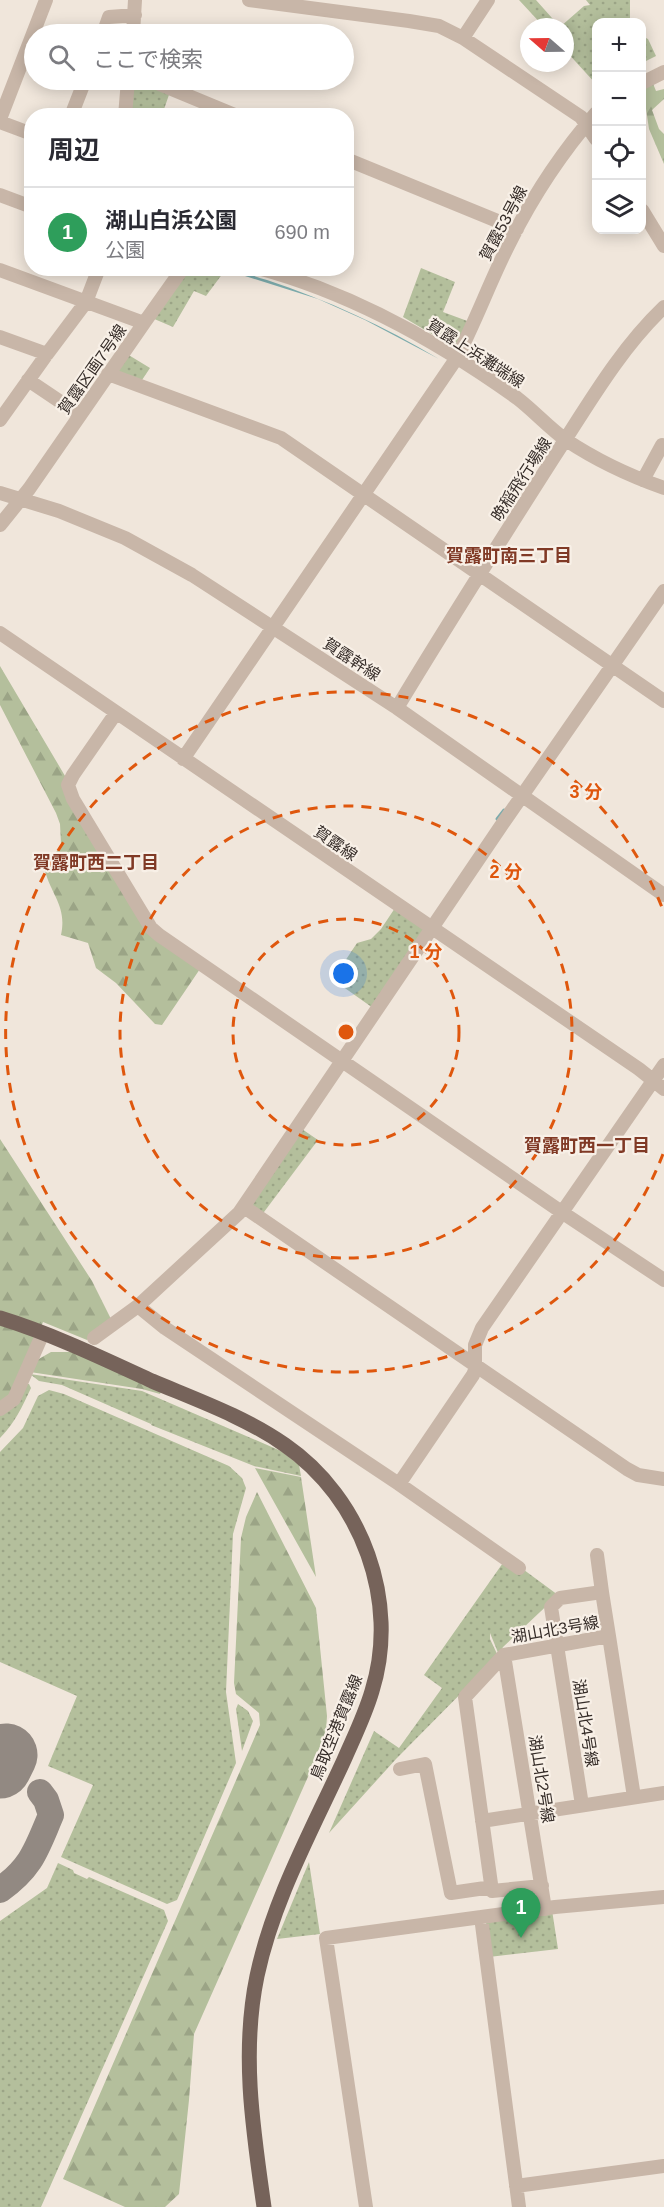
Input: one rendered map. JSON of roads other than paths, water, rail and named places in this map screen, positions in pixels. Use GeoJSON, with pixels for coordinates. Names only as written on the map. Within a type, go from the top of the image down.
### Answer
{"type":"FeatureCollection","features":[{"type":"Feature","properties":{"kind":"main road","name":"鳥取空港賀露線"},"geometry":{"type":"LineString","coordinates":[[0,1318],[43,1333],[245,1422],[292,1450],[322,1477],[350,1514],[373,1571],[379,1601],[381,1636],[373,1689],[274,1918],[263,1953],[254,1995],[249,2048],[249,2096],[264,2207]]}},
{"type":"Feature","properties":{"kind":"street"},"geometry":{"type":"LineString","coordinates":[[37,24],[46,0]]}},
{"type":"Feature","properties":{"kind":"street"},"geometry":{"type":"LineString","coordinates":[[134,24],[135,0]]}},
{"type":"Feature","properties":{"kind":"street"},"geometry":{"type":"LineString","coordinates":[[249,0],[433,25],[463,38],[581,117],[592,119]]}},
{"type":"Feature","properties":{"kind":"street"},"geometry":{"type":"LineString","coordinates":[[463,38],[489,0]]}},
{"type":"Feature","properties":{"kind":"street"},"geometry":{"type":"LineString","coordinates":[[107,24],[109,17],[135,15]]}},
{"type":"Feature","properties":{"kind":"street"},"geometry":{"type":"LineString","coordinates":[[24,57],[0,120],[24,130]]}},
{"type":"Feature","properties":{"kind":"street"},"geometry":{"type":"LineString","coordinates":[[646,81],[664,72]]}},
{"type":"Feature","properties":{"kind":"street"},"geometry":{"type":"LineString","coordinates":[[74,108],[81,90]]}},
{"type":"Feature","properties":{"kind":"street"},"geometry":{"type":"LineString","coordinates":[[126,108],[127,90]]}},
{"type":"Feature","properties":{"kind":"street"},"geometry":{"type":"LineString","coordinates":[[174,90],[218,108]]}},
{"type":"Feature","properties":{"kind":"street","name":"賀露53号線"},"geometry":{"type":"LineString","coordinates":[[183,759],[456,359],[476,321],[517,229],[550,171],[592,119]]}},
{"type":"Feature","properties":{"kind":"street"},"geometry":{"type":"LineString","coordinates":[[354,162],[517,229]]}},
{"type":"Feature","properties":{"kind":"street"},"geometry":{"type":"LineString","coordinates":[[0,195],[24,204]]}},
{"type":"Feature","properties":{"kind":"street"},"geometry":{"type":"LineString","coordinates":[[646,217],[664,246]]}},
{"type":"Feature","properties":{"kind":"street","name":"賀露区画7号線"},"geometry":{"type":"LineString","coordinates":[[0,270],[144,323],[28,489],[0,525]]}},
{"type":"Feature","properties":{"kind":"street"},"geometry":{"type":"LineString","coordinates":[[0,420],[5,405],[28,380],[86,303],[96,276]]}},
{"type":"Feature","properties":{"kind":"street"},"geometry":{"type":"LineString","coordinates":[[144,323],[177,276]]}},
{"type":"Feature","properties":{"kind":"street","name":"賀露上浜灘端線"},"geometry":{"type":"LineString","coordinates":[[286,276],[385,317],[433,343],[518,399],[566,440],[619,470],[664,488]]}},
{"type":"Feature","properties":{"kind":"street","name":"晩稲飛行場線"},"geometry":{"type":"LineString","coordinates":[[397,708],[478,575],[617,362],[664,307]]}},
{"type":"Feature","properties":{"kind":"street"},"geometry":{"type":"LineString","coordinates":[[0,337],[46,354]]}},
{"type":"Feature","properties":{"kind":"street"},"geometry":{"type":"LineString","coordinates":[[108,374],[281,438],[664,701]]}},
{"type":"Feature","properties":{"kind":"street"},"geometry":{"type":"LineString","coordinates":[[28,380],[80,415]]}},
{"type":"Feature","properties":{"kind":"street"},"geometry":{"type":"LineString","coordinates":[[643,480],[662,445]]}},
{"type":"Feature","properties":{"kind":"street","name":"賀露幹線"},"geometry":{"type":"LineString","coordinates":[[0,493],[59,511],[125,538],[192,575],[397,708],[664,895]]}},
{"type":"Feature","properties":{"kind":"street"},"geometry":{"type":"LineString","coordinates":[[94,1338],[138,1306],[244,1207],[273,1161],[612,666],[662,599]]}},
{"type":"Feature","properties":{"kind":"street","name":"賀露線"},"geometry":{"type":"LineString","coordinates":[[0,633],[659,1084]]}},
{"type":"Feature","properties":{"kind":"street"},"geometry":{"type":"LineString","coordinates":[[116,712],[68,785],[73,799],[151,928],[563,1213],[664,1280]]}},
{"type":"Feature","properties":{"kind":"street"},"geometry":{"type":"LineString","coordinates":[[399,1484],[475,1370],[475,1345],[482,1328],[563,1213],[659,1084],[664,1065]]}},
{"type":"Feature","properties":{"kind":"street"},"geometry":{"type":"LineString","coordinates":[[244,1207],[627,1469],[638,1475],[664,1479]]}},
{"type":"Feature","properties":{"kind":"street"},"geometry":{"type":"LineString","coordinates":[[138,1306],[165,1328],[399,1484],[519,1568]]}},
{"type":"Feature","properties":{"kind":"street"},"geometry":{"type":"LineString","coordinates":[[0,1409],[14,1399],[43,1333]]}},
{"type":"Feature","properties":{"kind":"street"},"geometry":{"type":"LineString","coordinates":[[597,1555],[609,1636]]}},
{"type":"Feature","properties":{"kind":"street","name":"湖山北4号線"},"geometry":{"type":"LineString","coordinates":[[582,1805],[550,1607],[560,1598],[603,1592]]}},
{"type":"Feature","properties":{"kind":"street","name":"湖山北3号線"},"geometry":{"type":"LineString","coordinates":[[492,1887],[465,1697],[504,1655],[609,1636],[634,1797]]}},
{"type":"Feature","properties":{"kind":"street","name":"湖山北2号線"},"geometry":{"type":"LineString","coordinates":[[504,1655],[545,1909]]}},
{"type":"Feature","properties":{"kind":"street"},"geometry":{"type":"LineString","coordinates":[[400,1769],[425,1764],[451,1893],[492,1887],[492,1892],[542,1886]]}},
{"type":"Feature","properties":{"kind":"street"},"geometry":{"type":"LineString","coordinates":[[482,1821],[664,1793]]}},
{"type":"Feature","properties":{"kind":"street"},"geometry":{"type":"LineString","coordinates":[[366,2207],[326,1938],[545,1909],[664,1897]]}},
{"type":"Feature","properties":{"kind":"street"},"geometry":{"type":"LineString","coordinates":[[481,1917],[519,2207]]}},
{"type":"Feature","properties":{"kind":"street"},"geometry":{"type":"LineString","coordinates":[[516,2186],[664,2166]]}},
{"type":"Feature","properties":{"kind":"water"},"geometry":{"type":"Polygon","coordinates":[[[245,276],[267,280],[311,296],[333,305],[376,325],[439,359],[365,320],[318,299],[245,276]]]}},
{"type":"Feature","properties":{"kind":"waterway"},"geometry":{"type":"LineString","coordinates":[[497,819],[504,810]]}},
{"type":"Feature","properties":{"kind":"place","name":"湖山白浜公園"},"geometry":{"type":"Point","coordinates":[521,1938]}},
{"type":"Feature","properties":{"kind":"district","name":"賀露町南三丁目"},"geometry":{"type":"Point","coordinates":[509,556]}},
{"type":"Feature","properties":{"kind":"district","name":"賀露町西二丁目"},"geometry":{"type":"Point","coordinates":[96,863]}},
{"type":"Feature","properties":{"kind":"district","name":"賀露町西一丁目"},"geometry":{"type":"Point","coordinates":[587,1146]}}]}
